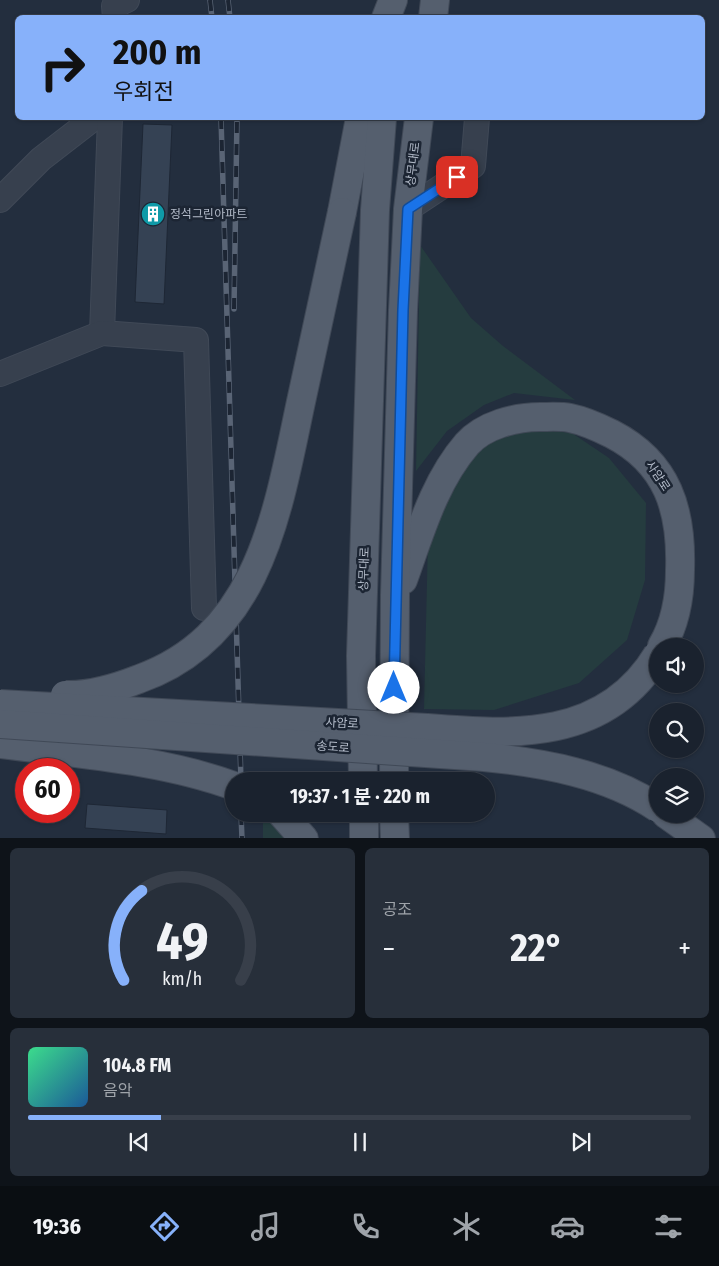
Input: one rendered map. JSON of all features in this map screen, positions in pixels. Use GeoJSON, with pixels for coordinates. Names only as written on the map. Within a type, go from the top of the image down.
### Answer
{"type":"FeatureCollection","features":[{"type":"Feature","properties":{"kind":"main road"},"geometry":{"type":"LineString","coordinates":[[388,15],[395,0]]}},
{"type":"Feature","properties":{"kind":"main road"},"geometry":{"type":"LineString","coordinates":[[393,15],[395,0]]}},
{"type":"Feature","properties":{"kind":"main road"},"geometry":{"type":"LineString","coordinates":[[433,15],[435,0]]}},
{"type":"Feature","properties":{"kind":"main road"},"geometry":{"type":"LineString","coordinates":[[0,692],[70,695],[98,692],[126,684],[157,673],[190,653],[229,616],[254,575],[284,483],[342,212],[360,120]]}},
{"type":"Feature","properties":{"kind":"main road","name":"상무대로"},"geometry":{"type":"LineString","coordinates":[[363,772],[361,656],[375,210],[382,120]]}},
{"type":"Feature","properties":{"kind":"main road","name":"상무대로"},"geometry":{"type":"LineString","coordinates":[[394,772],[395,595],[403,310],[408,209],[419,120]]}},
{"type":"Feature","properties":{"kind":"main road","name":"사암로"},"geometry":{"type":"LineString","coordinates":[[395,595],[402,582],[442,479],[468,443],[489,428],[512,420],[533,417],[568,418],[591,424],[623,440],[650,460],[669,492],[678,518],[681,550],[676,608],[665,638]]}},
{"type":"Feature","properties":{"kind":"main road","name":"사암로"},"geometry":{"type":"LineString","coordinates":[[0,704],[427,728],[484,733],[533,731],[570,724],[601,710],[628,690],[649,667]]}},
{"type":"Feature","properties":{"kind":"main road","name":"송도로"},"geometry":{"type":"LineString","coordinates":[[0,724],[536,762],[575,771],[640,796],[649,802]]}},
{"type":"Feature","properties":{"kind":"main road"},"geometry":{"type":"LineString","coordinates":[[0,744],[151,765],[225,783]]}},
{"type":"Feature","properties":{"kind":"main road"},"geometry":{"type":"LineString","coordinates":[[289,822],[304,838]]}},
{"type":"Feature","properties":{"kind":"main road"},"geometry":{"type":"LineString","coordinates":[[364,822],[364,838]]}},
{"type":"Feature","properties":{"kind":"main road"},"geometry":{"type":"LineString","coordinates":[[394,822],[395,838]]}},
{"type":"Feature","properties":{"kind":"main road"},"geometry":{"type":"LineString","coordinates":[[679,823],[701,838]]}},
{"type":"Feature","properties":{"kind":"street"},"geometry":{"type":"LineString","coordinates":[[0,200],[41,159],[91,120]]}},
{"type":"Feature","properties":{"kind":"street"},"geometry":{"type":"LineString","coordinates":[[102,333],[110,120]]}},
{"type":"Feature","properties":{"kind":"street"},"geometry":{"type":"LineString","coordinates":[[408,209],[473,166],[477,120]]}},
{"type":"Feature","properties":{"kind":"street"},"geometry":{"type":"LineString","coordinates":[[0,374],[102,333],[196,340],[204,608]]}},
{"type":"Feature","properties":{"kind":"green space"},"geometry":{"type":"Polygon","coordinates":[[[420,245],[471,318],[503,346],[575,400],[514,393],[484,405],[447,431],[416,471],[420,245]]]}},
{"type":"Feature","properties":{"kind":"green space"},"geometry":{"type":"Polygon","coordinates":[[[521,428],[572,433],[609,458],[646,503],[645,580],[627,640],[579,683],[494,710],[424,709],[428,539],[476,445],[521,428]]]}},
{"type":"Feature","properties":{"kind":"green space"},"geometry":{"type":"Polygon","coordinates":[[[263,822],[270,822],[287,838],[263,838],[263,822]]]}},
{"type":"Feature","properties":{"kind":"building","name":"정석그린아파트"},"geometry":{"type":"Polygon","coordinates":[[[143,124],[172,125],[164,304],[135,302],[143,124]]]}},
{"type":"Feature","properties":{"kind":"building"},"geometry":{"type":"Polygon","coordinates":[[[87,804],[167,810],[166,834],[85,828],[87,804]]]}},
{"type":"Feature","properties":{"kind":"railway"},"geometry":{"type":"LineString","coordinates":[[210,0],[212,15]]}},
{"type":"Feature","properties":{"kind":"railway"},"geometry":{"type":"LineString","coordinates":[[228,0],[230,15]]}},
{"type":"Feature","properties":{"kind":"railway"},"geometry":{"type":"LineString","coordinates":[[221,120],[241,772]]}},
{"type":"Feature","properties":{"kind":"railway"},"geometry":{"type":"LineString","coordinates":[[234,309],[237,120]]}},
{"type":"Feature","properties":{"kind":"railway"},"geometry":{"type":"LineString","coordinates":[[241,822],[242,838]]}},
{"type":"Feature","properties":{"kind":"place","name":"정석그린아파트"},"geometry":{"type":"Point","coordinates":[153,214]}},
{"type":"Feature","properties":{"kind":"route"},"geometry":{"type":"LineString","coordinates":[[394,688],[403,310],[408,209],[457,177]]}}]}
